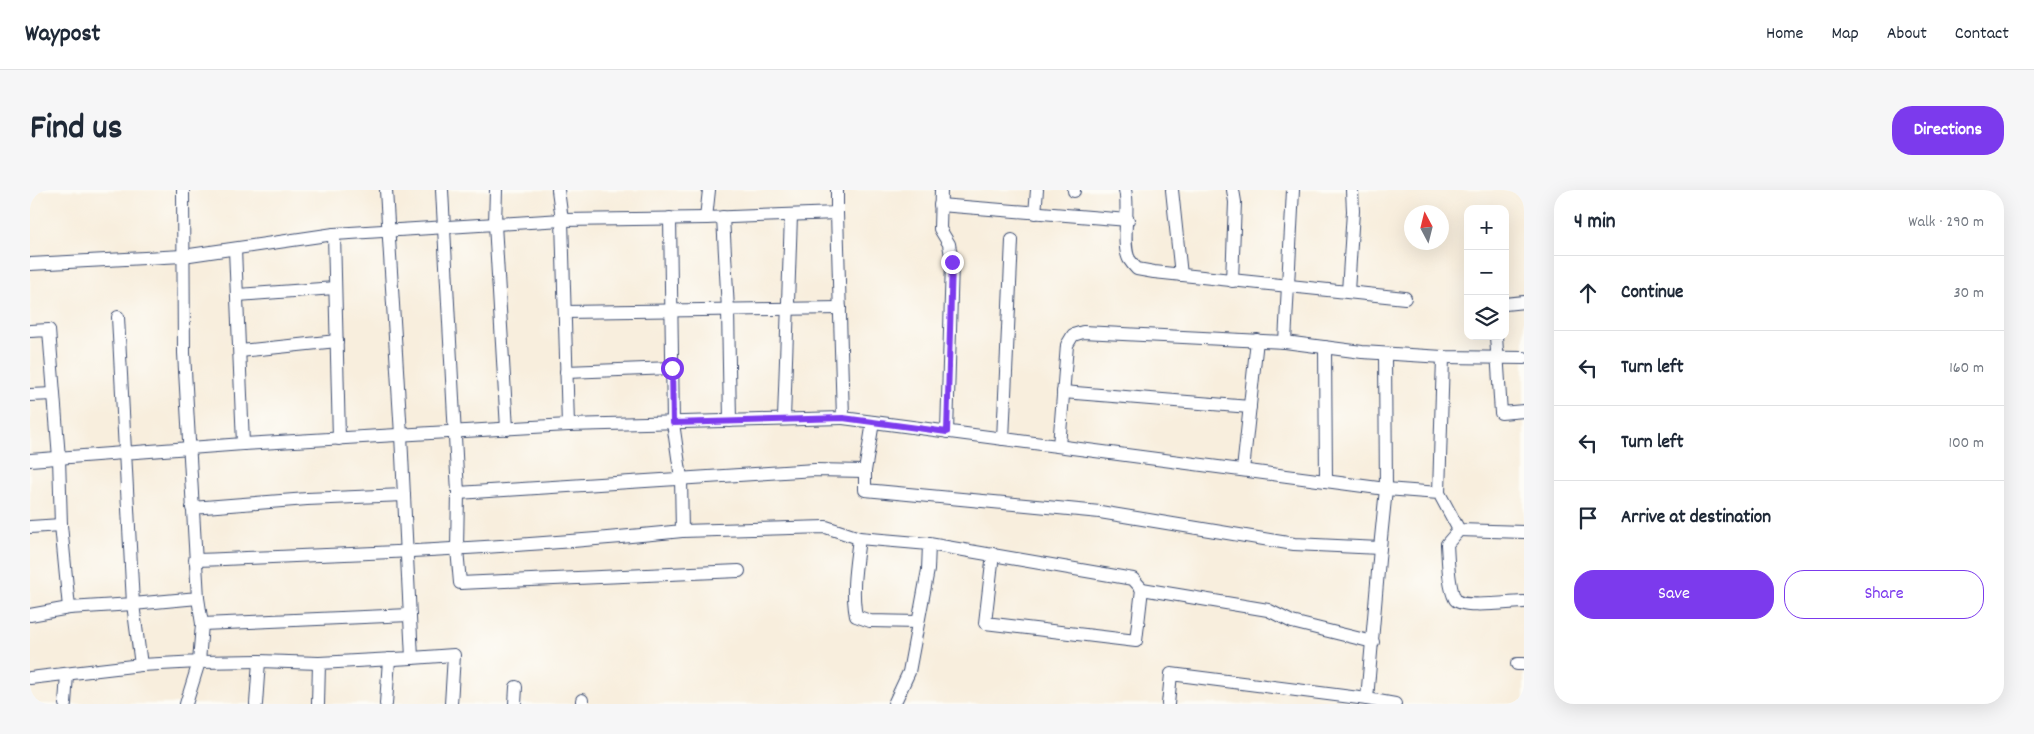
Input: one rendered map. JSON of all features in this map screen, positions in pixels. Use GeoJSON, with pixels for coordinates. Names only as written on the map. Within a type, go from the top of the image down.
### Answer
{"type":"FeatureCollection","features":[{"type":"Feature","properties":{"kind":"street"},"geometry":{"type":"LineString","coordinates":[[183,190],[184,353],[195,560],[202,624],[199,662],[186,704]]}},
{"type":"Feature","properties":{"kind":"street"},"geometry":{"type":"LineString","coordinates":[[386,190],[390,230],[412,658]]}},
{"type":"Feature","properties":{"kind":"street"},"geometry":{"type":"LineString","coordinates":[[442,190],[458,493],[457,548],[460,583],[739,571]]}},
{"type":"Feature","properties":{"kind":"street"},"geometry":{"type":"LineString","coordinates":[[496,190],[495,224],[507,429]]}},
{"type":"Feature","properties":{"kind":"street"},"geometry":{"type":"LineString","coordinates":[[558,190],[562,220],[568,426]]}},
{"type":"Feature","properties":{"kind":"street"},"geometry":{"type":"LineString","coordinates":[[706,218],[710,190]]}},
{"type":"Feature","properties":{"kind":"street"},"geometry":{"type":"LineString","coordinates":[[837,190],[843,418]]}},
{"type":"Feature","properties":{"kind":"street"},"geometry":{"type":"LineString","coordinates":[[941,190],[940,229],[949,244],[952,262],[947,432]]}},
{"type":"Feature","properties":{"kind":"street"},"geometry":{"type":"LineString","coordinates":[[1035,213],[1037,190]]}},
{"type":"Feature","properties":{"kind":"street"},"geometry":{"type":"LineString","coordinates":[[1125,190],[1128,220],[1126,246],[1129,259],[1136,269],[1232,281],[1404,298]]}},
{"type":"Feature","properties":{"kind":"street"},"geometry":{"type":"LineString","coordinates":[[1172,190],[1181,275]]}},
{"type":"Feature","properties":{"kind":"street"},"geometry":{"type":"LineString","coordinates":[[1232,281],[1235,202],[1233,190]]}},
{"type":"Feature","properties":{"kind":"street"},"geometry":{"type":"LineString","coordinates":[[1286,342],[1293,190]]}},
{"type":"Feature","properties":{"kind":"street"},"geometry":{"type":"LineString","coordinates":[[1348,292],[1353,211],[1352,190]]}},
{"type":"Feature","properties":{"kind":"street"},"geometry":{"type":"LineString","coordinates":[[940,205],[1128,220]]}},
{"type":"Feature","properties":{"kind":"street"},"geometry":{"type":"LineString","coordinates":[[30,264],[183,256],[334,234],[390,230],[562,220],[706,218],[837,213]]}},
{"type":"Feature","properties":{"kind":"street"},"geometry":{"type":"LineString","coordinates":[[784,420],[790,214]]}},
{"type":"Feature","properties":{"kind":"street"},"geometry":{"type":"LineString","coordinates":[[723,217],[728,310],[730,421]]}},
{"type":"Feature","properties":{"kind":"street"},"geometry":{"type":"LineString","coordinates":[[670,218],[673,423],[681,478],[682,531]]}},
{"type":"Feature","properties":{"kind":"street"},"geometry":{"type":"LineString","coordinates":[[334,234],[339,438]]}},
{"type":"Feature","properties":{"kind":"street"},"geometry":{"type":"LineString","coordinates":[[1003,439],[1012,240]]}},
{"type":"Feature","properties":{"kind":"street"},"geometry":{"type":"LineString","coordinates":[[235,249],[243,444]]}},
{"type":"Feature","properties":{"kind":"street"},"geometry":{"type":"LineString","coordinates":[[238,295],[336,288]]}},
{"type":"Feature","properties":{"kind":"street"},"geometry":{"type":"LineString","coordinates":[[1509,304],[1524,302]]}},
{"type":"Feature","properties":{"kind":"street"},"geometry":{"type":"LineString","coordinates":[[565,312],[840,308]]}},
{"type":"Feature","properties":{"kind":"street"},"geometry":{"type":"LineString","coordinates":[[118,317],[133,604],[141,665]]}},
{"type":"Feature","properties":{"kind":"street"},"geometry":{"type":"LineString","coordinates":[[30,332],[49,330],[59,458],[60,525],[69,608]]}},
{"type":"Feature","properties":{"kind":"street"},"geometry":{"type":"LineString","coordinates":[[1059,446],[1067,344],[1073,335],[1083,332],[1286,342],[1385,354],[1524,358]]}},
{"type":"Feature","properties":{"kind":"street"},"geometry":{"type":"LineString","coordinates":[[1243,470],[1257,340]]}},
{"type":"Feature","properties":{"kind":"street"},"geometry":{"type":"LineString","coordinates":[[1496,340],[1500,413],[1524,411]]}},
{"type":"Feature","properties":{"kind":"street"},"geometry":{"type":"LineString","coordinates":[[240,350],[337,341]]}},
{"type":"Feature","properties":{"kind":"street"},"geometry":{"type":"LineString","coordinates":[[1325,347],[1326,481]]}},
{"type":"Feature","properties":{"kind":"street"},"geometry":{"type":"LineString","coordinates":[[1367,699],[1386,489],[1385,354]]}},
{"type":"Feature","properties":{"kind":"street"},"geometry":{"type":"LineString","coordinates":[[1443,357],[1439,493],[1459,530]]}},
{"type":"Feature","properties":{"kind":"street"},"geometry":{"type":"LineString","coordinates":[[566,372],[672,368]]}},
{"type":"Feature","properties":{"kind":"street"},"geometry":{"type":"LineString","coordinates":[[1064,392],[1250,407]]}},
{"type":"Feature","properties":{"kind":"street"},"geometry":{"type":"LineString","coordinates":[[30,395],[54,394]]}},
{"type":"Feature","properties":{"kind":"street"},"geometry":{"type":"LineString","coordinates":[[30,460],[189,447],[507,429],[843,418],[1386,489],[1439,493]]}},
{"type":"Feature","properties":{"kind":"street"},"geometry":{"type":"LineString","coordinates":[[873,422],[864,471],[865,490],[1100,512],[1294,544],[1380,548]]}},
{"type":"Feature","properties":{"kind":"street"},"geometry":{"type":"LineString","coordinates":[[458,493],[815,470],[864,471]]}},
{"type":"Feature","properties":{"kind":"street"},"geometry":{"type":"LineString","coordinates":[[192,508],[307,499],[404,495]]}},
{"type":"Feature","properties":{"kind":"street"},"geometry":{"type":"LineString","coordinates":[[30,527],[60,525]]}},
{"type":"Feature","properties":{"kind":"street"},"geometry":{"type":"LineString","coordinates":[[195,560],[407,552],[589,541],[682,531],[826,527],[859,538],[929,544],[1133,579],[1142,589],[1268,610],[1292,622],[1373,642]]}},
{"type":"Feature","properties":{"kind":"street"},"geometry":{"type":"LineString","coordinates":[[1459,530],[1524,532]]}},
{"type":"Feature","properties":{"kind":"street"},"geometry":{"type":"LineString","coordinates":[[1459,530],[1447,544],[1451,586],[1455,599],[1459,603],[1477,604],[1524,602]]}},
{"type":"Feature","properties":{"kind":"street"},"geometry":{"type":"LineString","coordinates":[[859,538],[853,603],[856,616],[870,621],[918,622]]}},
{"type":"Feature","properties":{"kind":"street"},"geometry":{"type":"LineString","coordinates":[[894,704],[909,672],[928,570],[929,544]]}},
{"type":"Feature","properties":{"kind":"street"},"geometry":{"type":"LineString","coordinates":[[993,554],[985,623],[1136,641],[1142,589]]}},
{"type":"Feature","properties":{"kind":"street"},"geometry":{"type":"LineString","coordinates":[[30,615],[69,608],[198,598]]}},
{"type":"Feature","properties":{"kind":"street"},"geometry":{"type":"LineString","coordinates":[[202,624],[410,614]]}},
{"type":"Feature","properties":{"kind":"street"},"geometry":{"type":"LineString","coordinates":[[30,678],[141,665],[259,661],[320,663],[454,655],[451,704]]}},
{"type":"Feature","properties":{"kind":"street"},"geometry":{"type":"LineString","coordinates":[[386,704],[389,659]]}},
{"type":"Feature","properties":{"kind":"street"},"geometry":{"type":"LineString","coordinates":[[256,704],[259,661]]}},
{"type":"Feature","properties":{"kind":"street"},"geometry":{"type":"LineString","coordinates":[[318,704],[320,663]]}},
{"type":"Feature","properties":{"kind":"street"},"geometry":{"type":"LineString","coordinates":[[65,704],[67,674]]}},
{"type":"Feature","properties":{"kind":"street"},"geometry":{"type":"LineString","coordinates":[[1168,704],[1171,674],[1395,704]]}},
{"type":"Feature","properties":{"kind":"street"},"geometry":{"type":"LineString","coordinates":[[515,704],[516,686]]}},
{"type":"Feature","properties":{"kind":"route"},"geometry":{"type":"LineString","coordinates":[[672,368],[673,423],[843,418],[947,432],[952,262]]}}]}
